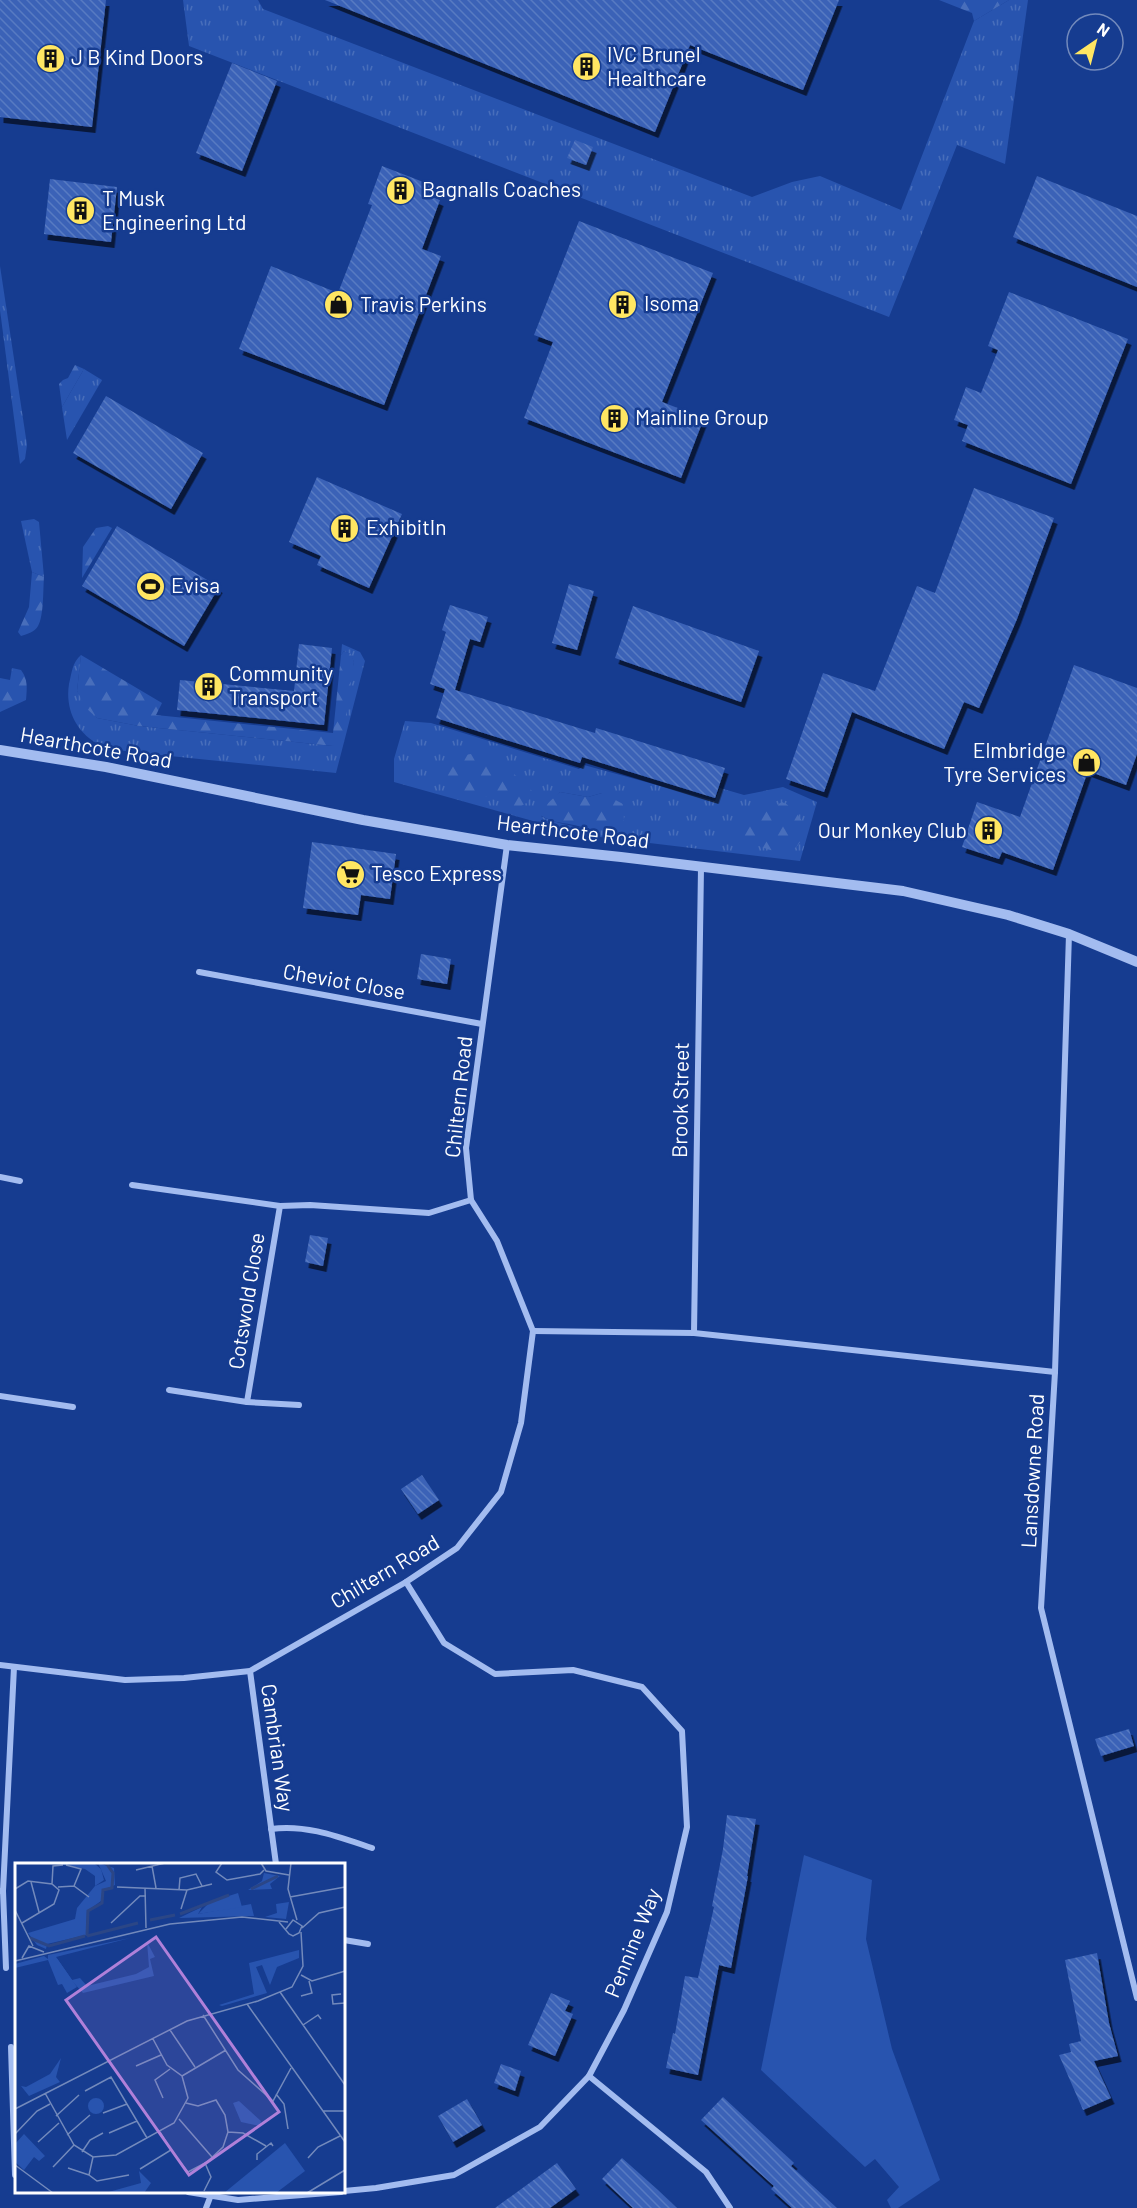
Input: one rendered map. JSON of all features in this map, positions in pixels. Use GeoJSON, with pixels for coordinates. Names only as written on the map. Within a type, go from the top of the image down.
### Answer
{"type":"FeatureCollection","features":[{"type":"Feature","properties":{"kind":"street","name":"Hearthcote Road"},"geometry":{"type":"LineString","coordinates":[[0,750],[106,767],[363,820],[507,845],[903,891],[1008,915],[1069,934],[1137,962]]}},
{"type":"Feature","properties":{"kind":"street","name":"Chiltern Road"},"geometry":{"type":"LineString","coordinates":[[0,1665],[125,1680],[184,1678],[250,1671],[406,1582],[457,1548],[501,1492],[521,1423],[533,1331],[497,1241],[471,1200],[466,1148],[507,845]]}},
{"type":"Feature","properties":{"kind":"street","name":"Brook Street"},"geometry":{"type":"LineString","coordinates":[[694,1333],[701,868]]}},
{"type":"Feature","properties":{"kind":"street","name":"Lansdowne Road"},"geometry":{"type":"LineString","coordinates":[[1069,934],[1055,1372],[1041,1608],[1137,1998]]}},
{"type":"Feature","properties":{"kind":"street","name":"Cheviot Close"},"geometry":{"type":"LineString","coordinates":[[199,972],[482,1024]]}},
{"type":"Feature","properties":{"kind":"street"},"geometry":{"type":"LineString","coordinates":[[0,1177],[20,1181]]}},
{"type":"Feature","properties":{"kind":"street","name":"Cotswold Close"},"geometry":{"type":"LineString","coordinates":[[132,1185],[280,1206],[310,1205],[429,1212],[471,1200]]}},
{"type":"Feature","properties":{"kind":"street","name":"Cotswold Close"},"geometry":{"type":"LineString","coordinates":[[247,1402],[280,1206]]}},
{"type":"Feature","properties":{"kind":"street"},"geometry":{"type":"LineString","coordinates":[[533,1331],[694,1333],[1055,1372]]}},
{"type":"Feature","properties":{"kind":"street","name":"Cotswold Close"},"geometry":{"type":"LineString","coordinates":[[169,1390],[247,1402],[299,1405]]}},
{"type":"Feature","properties":{"kind":"street"},"geometry":{"type":"LineString","coordinates":[[0,1396],[73,1407]]}},
{"type":"Feature","properties":{"kind":"street","name":"Pennine Way"},"geometry":{"type":"LineString","coordinates":[[345,2191],[454,2175],[540,2127],[589,2076],[624,2010],[667,1912],[687,1827],[682,1731],[642,1687],[573,1670],[495,1674],[444,1643],[406,1582]]}},
{"type":"Feature","properties":{"kind":"street"},"geometry":{"type":"LineString","coordinates":[[6,1968],[2,1891],[14,1667]]}},
{"type":"Feature","properties":{"kind":"street","name":"Cambrian Way"},"geometry":{"type":"LineString","coordinates":[[250,1671],[276,1863]]}},
{"type":"Feature","properties":{"kind":"street","name":"Cambrian Way"},"geometry":{"type":"LineString","coordinates":[[271,1829],[286,1827],[327,1833],[372,1848]]}},
{"type":"Feature","properties":{"kind":"street"},"geometry":{"type":"LineString","coordinates":[[345,1940],[368,1944]]}},
{"type":"Feature","properties":{"kind":"street"},"geometry":{"type":"LineString","coordinates":[[11,2047],[15,2149]]}},
{"type":"Feature","properties":{"kind":"street"},"geometry":{"type":"LineString","coordinates":[[589,2076],[706,2172],[730,2208]]}},
{"type":"Feature","properties":{"kind":"street","name":"Pennine Way"},"geometry":{"type":"LineString","coordinates":[[196,2193],[238,2200],[303,2193]]}},
{"type":"Feature","properties":{"kind":"street"},"geometry":{"type":"LineString","coordinates":[[206,2208],[211,2195]]}},
{"type":"Feature","properties":{"kind":"green space"},"geometry":{"type":"Polygon","coordinates":[[[183,0],[258,0],[263,9],[752,197],[792,182],[820,176],[901,210],[974,21],[1009,0],[1028,0],[1005,164],[957,145],[889,317],[189,46],[183,0]]]}},
{"type":"Feature","properties":{"kind":"green space"},"geometry":{"type":"Polygon","coordinates":[[[939,0],[1009,0],[974,21],[972,13],[939,0]]]}},
{"type":"Feature","properties":{"kind":"green space"},"geometry":{"type":"Polygon","coordinates":[[[0,266],[27,445],[25,459],[20,464],[0,310],[0,266]]]}},
{"type":"Feature","properties":{"kind":"green space"},"geometry":{"type":"Polygon","coordinates":[[[75,365],[84,369],[62,407],[59,384],[68,378],[75,365]]]}},
{"type":"Feature","properties":{"kind":"green space"},"geometry":{"type":"Polygon","coordinates":[[[84,369],[102,380],[67,440],[62,407],[84,369]]]}},
{"type":"Feature","properties":{"kind":"green space"},"geometry":{"type":"Polygon","coordinates":[[[34,519],[39,522],[44,577],[32,572],[21,521],[34,519]]]}},
{"type":"Feature","properties":{"kind":"green space"},"geometry":{"type":"Polygon","coordinates":[[[108,526],[112,528],[82,578],[83,547],[96,528],[108,526]]]}},
{"type":"Feature","properties":{"kind":"green space"},"geometry":{"type":"Polygon","coordinates":[[[32,572],[44,577],[40,622],[35,630],[21,636],[18,632],[29,607],[32,572]]]}},
{"type":"Feature","properties":{"kind":"green space"},"geometry":{"type":"Polygon","coordinates":[[[342,644],[360,652],[365,661],[336,773],[111,749],[103,747],[84,734],[71,711],[69,684],[74,665],[81,655],[77,691],[97,718],[139,726],[333,746],[354,662],[350,654],[344,651],[341,655],[342,644]]]}},
{"type":"Feature","properties":{"kind":"green space"},"geometry":{"type":"Polygon","coordinates":[[[344,651],[351,654],[354,662],[343,734],[339,743],[333,746],[139,726],[97,718],[86,708],[77,691],[81,655],[162,703],[156,715],[333,733],[341,655],[344,651]]]}},
{"type":"Feature","properties":{"kind":"green space"},"geometry":{"type":"Polygon","coordinates":[[[12,668],[21,670],[25,677],[26,700],[0,712],[0,678],[10,680],[12,668]]]}},
{"type":"Feature","properties":{"kind":"green space"},"geometry":{"type":"Polygon","coordinates":[[[405,721],[431,723],[579,769],[584,765],[715,801],[720,788],[744,795],[783,787],[817,802],[800,861],[583,835],[394,782],[394,759],[405,721]],[[560,792],[541,816],[595,832],[602,793],[588,797],[560,792]]]}},
{"type":"Feature","properties":{"kind":"green space"},"geometry":{"type":"Polygon","coordinates":[[[480,753],[508,769],[532,791],[528,802],[518,808],[487,797],[452,791],[442,781],[448,767],[455,759],[480,753]]]}},
{"type":"Feature","properties":{"kind":"green space"},"geometry":{"type":"Polygon","coordinates":[[[560,792],[588,797],[602,793],[623,804],[624,820],[607,830],[596,830],[555,821],[540,815],[546,805],[560,792]]]}},
{"type":"Feature","properties":{"kind":"green space"},"geometry":{"type":"Polygon","coordinates":[[[782,802],[792,807],[807,828],[801,841],[792,850],[778,852],[770,850],[741,836],[738,826],[741,815],[770,809],[782,802]]]}},
{"type":"Feature","properties":{"kind":"green space"},"geometry":{"type":"Polygon","coordinates":[[[804,1855],[872,1880],[866,1939],[892,2049],[940,2180],[898,2208],[891,2208],[887,2200],[899,2187],[875,2159],[865,2167],[761,2070],[804,1855]]]}},
{"type":"Feature","properties":{"kind":"building","name":"J B Kind Doors"},"geometry":{"type":"Polygon","coordinates":[[[0,0],[106,0],[92,127],[0,117],[0,0]]]}},
{"type":"Feature","properties":{"kind":"building","name":"IVC Brunel Healthcare"},"geometry":{"type":"Polygon","coordinates":[[[325,0],[839,0],[803,90],[690,45],[655,132],[325,0]]]}},
{"type":"Feature","properties":{"kind":"building"},"geometry":{"type":"Polygon","coordinates":[[[232,63],[277,81],[242,171],[196,153],[232,63]]]}},
{"type":"Feature","properties":{"kind":"building"},"geometry":{"type":"Polygon","coordinates":[[[575,140],[593,147],[586,165],[567,158],[575,140]]]}},
{"type":"Feature","properties":{"kind":"building","name":"Travis Perkins"},"geometry":{"type":"Polygon","coordinates":[[[382,166],[431,185],[428,195],[440,200],[422,249],[441,256],[384,405],[239,349],[271,266],[338,293],[372,205],[368,204],[382,166]]]}},
{"type":"Feature","properties":{"kind":"building"},"geometry":{"type":"Polygon","coordinates":[[[1037,176],[1137,216],[1137,287],[1013,237],[1037,176]]]}},
{"type":"Feature","properties":{"kind":"building","name":"T Musk Engineering Ltd"},"geometry":{"type":"Polygon","coordinates":[[[50,179],[117,187],[111,242],[44,234],[50,179]]]}},
{"type":"Feature","properties":{"kind":"building"},"geometry":{"type":"Polygon","coordinates":[[[579,221],[713,273],[662,402],[704,418],[681,478],[524,418],[553,342],[534,335],[579,221]]]}},
{"type":"Feature","properties":{"kind":"building"},"geometry":{"type":"Polygon","coordinates":[[[1009,292],[1128,339],[1071,484],[962,441],[968,425],[954,420],[966,387],[981,393],[998,350],[988,346],[1009,292]]]}},
{"type":"Feature","properties":{"kind":"building"},"geometry":{"type":"Polygon","coordinates":[[[106,396],[203,453],[171,509],[73,453],[106,396]]]}},
{"type":"Feature","properties":{"kind":"building","name":"ExhibitIn"},"geometry":{"type":"Polygon","coordinates":[[[317,477],[402,514],[369,588],[317,565],[321,556],[289,542],[317,477]]]}},
{"type":"Feature","properties":{"kind":"building"},"geometry":{"type":"Polygon","coordinates":[[[974,488],[1054,518],[1017,619],[979,708],[964,702],[944,749],[852,712],[824,792],[786,779],[823,673],[875,691],[917,586],[935,593],[974,488]]]}},
{"type":"Feature","properties":{"kind":"building","name":"Evisa"},"geometry":{"type":"Polygon","coordinates":[[[117,526],[219,587],[184,646],[82,586],[117,526]]]}},
{"type":"Feature","properties":{"kind":"building"},"geometry":{"type":"Polygon","coordinates":[[[569,584],[594,591],[577,650],[552,643],[569,584]]]}},
{"type":"Feature","properties":{"kind":"building"},"geometry":{"type":"Polygon","coordinates":[[[450,605],[488,617],[480,642],[470,639],[455,690],[595,733],[596,728],[725,768],[715,798],[582,757],[580,763],[436,718],[445,689],[430,684],[446,632],[442,630],[450,605]]]}},
{"type":"Feature","properties":{"kind":"building"},"geometry":{"type":"Polygon","coordinates":[[[633,606],[759,651],[741,702],[615,658],[633,606]]]}},
{"type":"Feature","properties":{"kind":"building","name":"Community Transport"},"geometry":{"type":"Polygon","coordinates":[[[299,644],[332,648],[324,725],[177,710],[180,680],[294,691],[299,644]]]}},
{"type":"Feature","properties":{"kind":"building","name":"Elmbridge Tyre Services"},"geometry":{"type":"Polygon","coordinates":[[[1074,665],[1137,688],[1137,754],[1126,785],[1088,771],[1053,870],[1002,852],[999,859],[962,847],[977,802],[1020,817],[1074,665]]]}},
{"type":"Feature","properties":{"kind":"building","name":"Tesco Express"},"geometry":{"type":"Polygon","coordinates":[[[312,842],[396,854],[390,899],[361,895],[358,915],[303,908],[312,842]]]}},
{"type":"Feature","properties":{"kind":"building"},"geometry":{"type":"Polygon","coordinates":[[[421,954],[451,959],[447,984],[417,979],[421,954]]]}},
{"type":"Feature","properties":{"kind":"building"},"geometry":{"type":"Polygon","coordinates":[[[310,1235],[328,1238],[323,1266],[305,1262],[310,1235]]]}},
{"type":"Feature","properties":{"kind":"building"},"geometry":{"type":"Polygon","coordinates":[[[422,1475],[439,1500],[418,1514],[401,1489],[422,1475]]]}},
{"type":"Feature","properties":{"kind":"building"},"geometry":{"type":"Polygon","coordinates":[[[1129,1729],[1134,1746],[1101,1756],[1095,1739],[1129,1729]]]}},
{"type":"Feature","properties":{"kind":"building"},"geometry":{"type":"Polygon","coordinates":[[[727,1815],[756,1819],[731,1968],[719,1965],[698,2075],[666,2068],[673,2033],[675,2034],[685,1976],[698,1978],[714,1907],[712,1906],[727,1815]]]}},
{"type":"Feature","properties":{"kind":"building"},"geometry":{"type":"Polygon","coordinates":[[[1097,1953],[1109,2023],[1118,2056],[1094,2061],[1111,2098],[1083,2110],[1059,2055],[1071,2052],[1069,2044],[1081,2041],[1065,1960],[1097,1953]]]}},
{"type":"Feature","properties":{"kind":"building"},"geometry":{"type":"Polygon","coordinates":[[[551,1993],[570,2001],[565,2011],[573,2014],[555,2056],[528,2045],[551,1993]]]}},
{"type":"Feature","properties":{"kind":"building"},"geometry":{"type":"Polygon","coordinates":[[[501,2064],[521,2071],[515,2091],[494,2083],[501,2064]]]}},
{"type":"Feature","properties":{"kind":"building"},"geometry":{"type":"Polygon","coordinates":[[[723,2097],[794,2163],[791,2166],[837,2208],[792,2208],[771,2189],[774,2186],[701,2120],[723,2097]]]}},
{"type":"Feature","properties":{"kind":"building"},"geometry":{"type":"Polygon","coordinates":[[[467,2099],[482,2125],[453,2142],[438,2116],[467,2099]]]}},
{"type":"Feature","properties":{"kind":"building"},"geometry":{"type":"Polygon","coordinates":[[[622,2158],[677,2208],[633,2208],[602,2179],[622,2158]]]}},
{"type":"Feature","properties":{"kind":"building"},"geometry":{"type":"Polygon","coordinates":[[[557,2163],[576,2189],[550,2208],[495,2208],[557,2163]]]}},
{"type":"Feature","properties":{"kind":"place","name":"J B Kind Doors"},"geometry":{"type":"Point","coordinates":[50,58]}},
{"type":"Feature","properties":{"kind":"place","name":"IVC Brunel Healthcare"},"geometry":{"type":"Point","coordinates":[586,67]}},
{"type":"Feature","properties":{"kind":"place","name":"Bagnalls Coaches"},"geometry":{"type":"Point","coordinates":[401,190]}},
{"type":"Feature","properties":{"kind":"place","name":"T Musk Engineering Ltd"},"geometry":{"type":"Point","coordinates":[81,211]}},
{"type":"Feature","properties":{"kind":"place","name":"Isoma"},"geometry":{"type":"Point","coordinates":[623,304]}},
{"type":"Feature","properties":{"kind":"place","name":"Travis Perkins"},"geometry":{"type":"Point","coordinates":[339,305]}},
{"type":"Feature","properties":{"kind":"place","name":"Mainline Group"},"geometry":{"type":"Point","coordinates":[614,418]}},
{"type":"Feature","properties":{"kind":"place","name":"ExhibitIn"},"geometry":{"type":"Point","coordinates":[345,528]}},
{"type":"Feature","properties":{"kind":"place","name":"Evisa"},"geometry":{"type":"Point","coordinates":[150,586]}},
{"type":"Feature","properties":{"kind":"place","name":"Community Transport"},"geometry":{"type":"Point","coordinates":[208,686]}},
{"type":"Feature","properties":{"kind":"place","name":"Elmbridge Tyre Services"},"geometry":{"type":"Point","coordinates":[1087,763]}},
{"type":"Feature","properties":{"kind":"place","name":"Our Monkey Club"},"geometry":{"type":"Point","coordinates":[988,831]}},
{"type":"Feature","properties":{"kind":"place","name":"Tesco Express"},"geometry":{"type":"Point","coordinates":[350,874]}}]}
